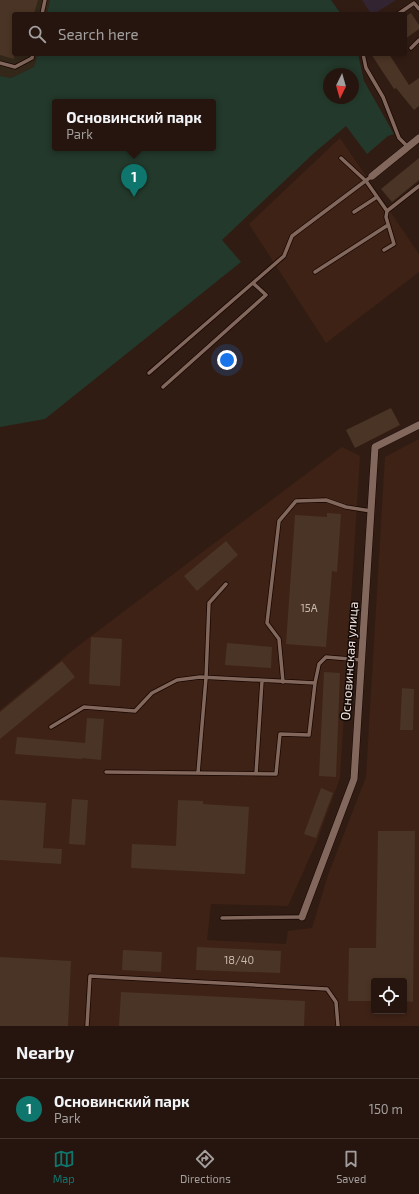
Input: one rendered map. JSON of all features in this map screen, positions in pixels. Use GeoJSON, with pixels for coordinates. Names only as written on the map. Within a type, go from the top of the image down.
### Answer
{"type":"FeatureCollection","features":[{"type":"Feature","properties":{"kind":"street"},"geometry":{"type":"LineString","coordinates":[[372,176],[419,138]]}},
{"type":"Feature","properties":{"kind":"street","name":"Основинская улица"},"geometry":{"type":"LineString","coordinates":[[302,917],[354,779],[375,447],[419,425]]}},
{"type":"Feature","properties":{"kind":"lane"},"geometry":{"type":"LineString","coordinates":[[43,12],[46,0]]}},
{"type":"Feature","properties":{"kind":"lane"},"geometry":{"type":"LineString","coordinates":[[401,12],[414,3],[419,9]]}},
{"type":"Feature","properties":{"kind":"lane"},"geometry":{"type":"LineString","coordinates":[[411,48],[419,40]]}},
{"type":"Feature","properties":{"kind":"lane"},"geometry":{"type":"LineString","coordinates":[[0,64],[15,67],[32,58],[32,56]]}},
{"type":"Feature","properties":{"kind":"lane"},"geometry":{"type":"LineString","coordinates":[[363,56],[366,68],[383,97],[400,138],[408,147]]}},
{"type":"Feature","properties":{"kind":"lane"},"geometry":{"type":"LineString","coordinates":[[341,158],[366,181],[387,211]]}},
{"type":"Feature","properties":{"kind":"lane"},"geometry":{"type":"LineString","coordinates":[[149,373],[284,256],[292,236],[372,176]]}},
{"type":"Feature","properties":{"kind":"lane"},"geometry":{"type":"LineString","coordinates":[[384,250],[394,244],[386,217],[387,211],[419,186]]}},
{"type":"Feature","properties":{"kind":"lane"},"geometry":{"type":"LineString","coordinates":[[354,212],[377,197]]}},
{"type":"Feature","properties":{"kind":"lane"},"geometry":{"type":"LineString","coordinates":[[315,272],[388,225]]}},
{"type":"Feature","properties":{"kind":"lane"},"geometry":{"type":"LineString","coordinates":[[163,387],[266,295],[253,283]]}},
{"type":"Feature","properties":{"kind":"lane"},"geometry":{"type":"LineString","coordinates":[[283,682],[279,639],[267,623],[278,521],[296,501],[326,500],[346,507],[371,511]]}},
{"type":"Feature","properties":{"kind":"lane"},"geometry":{"type":"LineString","coordinates":[[198,773],[206,678],[209,603],[226,584]]}},
{"type":"Feature","properties":{"kind":"lane"},"geometry":{"type":"LineString","coordinates":[[106,772],[276,774],[280,734],[310,735],[315,683],[319,664],[326,658],[362,660]]}},
{"type":"Feature","properties":{"kind":"lane"},"geometry":{"type":"LineString","coordinates":[[51,727],[84,707],[135,711],[152,693],[177,680],[206,678],[315,683]]}},
{"type":"Feature","properties":{"kind":"lane"},"geometry":{"type":"LineString","coordinates":[[256,774],[262,681]]}},
{"type":"Feature","properties":{"kind":"lane"},"geometry":{"type":"LineString","coordinates":[[222,918],[302,917]]}},
{"type":"Feature","properties":{"kind":"lane"},"geometry":{"type":"LineString","coordinates":[[86,1026],[90,976],[327,989],[336,1002],[338,1026]]}},
{"type":"Feature","properties":{"kind":"shaded area"},"geometry":{"type":"Polygon","coordinates":[[[0,0],[50,0],[47,12],[12,12],[12,56],[38,56],[35,67],[11,78],[0,76],[0,0]]]}},
{"type":"Feature","properties":{"kind":"shaded area"},"geometry":{"type":"Polygon","coordinates":[[[362,0],[396,0],[377,12],[370,12],[362,0]]]}},
{"type":"Feature","properties":{"kind":"shaded area"},"geometry":{"type":"Polygon","coordinates":[[[340,138],[419,254],[419,272],[326,343],[249,224],[340,138]]]}},
{"type":"Feature","properties":{"kind":"shaded area"},"geometry":{"type":"Polygon","coordinates":[[[419,439],[419,1026],[0,1026],[0,710],[78,646],[342,447],[360,456],[340,778],[317,841],[288,906],[211,904],[207,940],[286,944],[288,931],[312,928],[328,875],[366,777],[385,457],[419,439]]]}},
{"type":"Feature","properties":{"kind":"green space"},"geometry":{"type":"Polygon","coordinates":[[[50,0],[331,0],[340,12],[47,12],[50,0]]]}},
{"type":"Feature","properties":{"kind":"green space"},"geometry":{"type":"Polygon","coordinates":[[[37,56],[358,56],[364,81],[394,134],[388,136],[367,154],[346,126],[314,153],[222,240],[241,262],[45,419],[0,427],[0,76],[11,78],[34,67],[37,56]]]}},
{"type":"Feature","properties":{"kind":"building"},"geometry":{"type":"Polygon","coordinates":[[[0,0],[38,0],[35,12],[12,12],[12,56],[14,56],[14,59],[0,55],[0,0]]]}},
{"type":"Feature","properties":{"kind":"building"},"geometry":{"type":"Polygon","coordinates":[[[411,13],[419,25],[419,29],[407,38],[407,16],[411,13]]]}},
{"type":"Feature","properties":{"kind":"building"},"geometry":{"type":"Polygon","coordinates":[[[372,56],[390,56],[409,85],[419,78],[419,106],[414,110],[396,88],[394,89],[372,56]]]}},
{"type":"Feature","properties":{"kind":"building"},"geometry":{"type":"Polygon","coordinates":[[[419,158],[419,180],[392,202],[381,189],[419,158]]]}},
{"type":"Feature","properties":{"kind":"building"},"geometry":{"type":"Polygon","coordinates":[[[391,408],[400,425],[355,448],[346,430],[391,408]]]}},
{"type":"Feature","properties":{"kind":"building"},"geometry":{"type":"Polygon","coordinates":[[[327,513],[341,514],[337,572],[332,571],[326,647],[286,644],[295,515],[327,517],[327,513]]]}},
{"type":"Feature","properties":{"kind":"building"},"geometry":{"type":"Polygon","coordinates":[[[226,541],[238,555],[197,591],[184,576],[226,541]]]}},
{"type":"Feature","properties":{"kind":"building"},"geometry":{"type":"Polygon","coordinates":[[[91,637],[122,639],[120,686],[89,684],[91,637]]]}},
{"type":"Feature","properties":{"kind":"building"},"geometry":{"type":"Polygon","coordinates":[[[227,643],[272,647],[271,668],[225,665],[227,643]]]}},
{"type":"Feature","properties":{"kind":"building"},"geometry":{"type":"Polygon","coordinates":[[[62,661],[75,677],[0,739],[0,712],[62,661]]]}},
{"type":"Feature","properties":{"kind":"building"},"geometry":{"type":"Polygon","coordinates":[[[324,672],[340,673],[336,777],[319,776],[324,672]]]}},
{"type":"Feature","properties":{"kind":"building"},"geometry":{"type":"Polygon","coordinates":[[[402,688],[414,689],[413,730],[400,730],[402,688]]]}},
{"type":"Feature","properties":{"kind":"building"},"geometry":{"type":"Polygon","coordinates":[[[87,718],[104,719],[101,760],[15,754],[17,737],[85,743],[87,718]]]}},
{"type":"Feature","properties":{"kind":"building"},"geometry":{"type":"Polygon","coordinates":[[[321,788],[333,793],[316,838],[304,834],[321,788]]]}},
{"type":"Feature","properties":{"kind":"building"},"geometry":{"type":"Polygon","coordinates":[[[72,799],[88,800],[85,845],[69,844],[72,799]]]}},
{"type":"Feature","properties":{"kind":"building"},"geometry":{"type":"Polygon","coordinates":[[[0,800],[46,803],[43,848],[62,849],[61,864],[0,860],[0,800]]]}},
{"type":"Feature","properties":{"kind":"building"},"geometry":{"type":"Polygon","coordinates":[[[178,800],[203,801],[203,804],[249,807],[245,874],[131,868],[132,844],[176,846],[178,800]]]}},
{"type":"Feature","properties":{"kind":"building"},"geometry":{"type":"Polygon","coordinates":[[[378,831],[415,831],[413,1002],[407,1001],[407,978],[371,978],[371,1001],[348,1001],[349,948],[376,948],[378,831]]]}},
{"type":"Feature","properties":{"kind":"building"},"geometry":{"type":"Polygon","coordinates":[[[197,947],[281,951],[280,973],[196,970],[197,947]]]}},
{"type":"Feature","properties":{"kind":"building"},"geometry":{"type":"Polygon","coordinates":[[[123,950],[162,952],[161,972],[122,970],[123,950]]]}},
{"type":"Feature","properties":{"kind":"building"},"geometry":{"type":"Polygon","coordinates":[[[0,957],[71,961],[68,1026],[0,1026],[0,957]]]}},
{"type":"Feature","properties":{"kind":"building"},"geometry":{"type":"Polygon","coordinates":[[[121,992],[305,1001],[304,1026],[119,1026],[121,992]]]}},
{"type":"Feature","properties":{"kind":"place","name":"Основинский парк"},"geometry":{"type":"Point","coordinates":[134,197]}}]}
